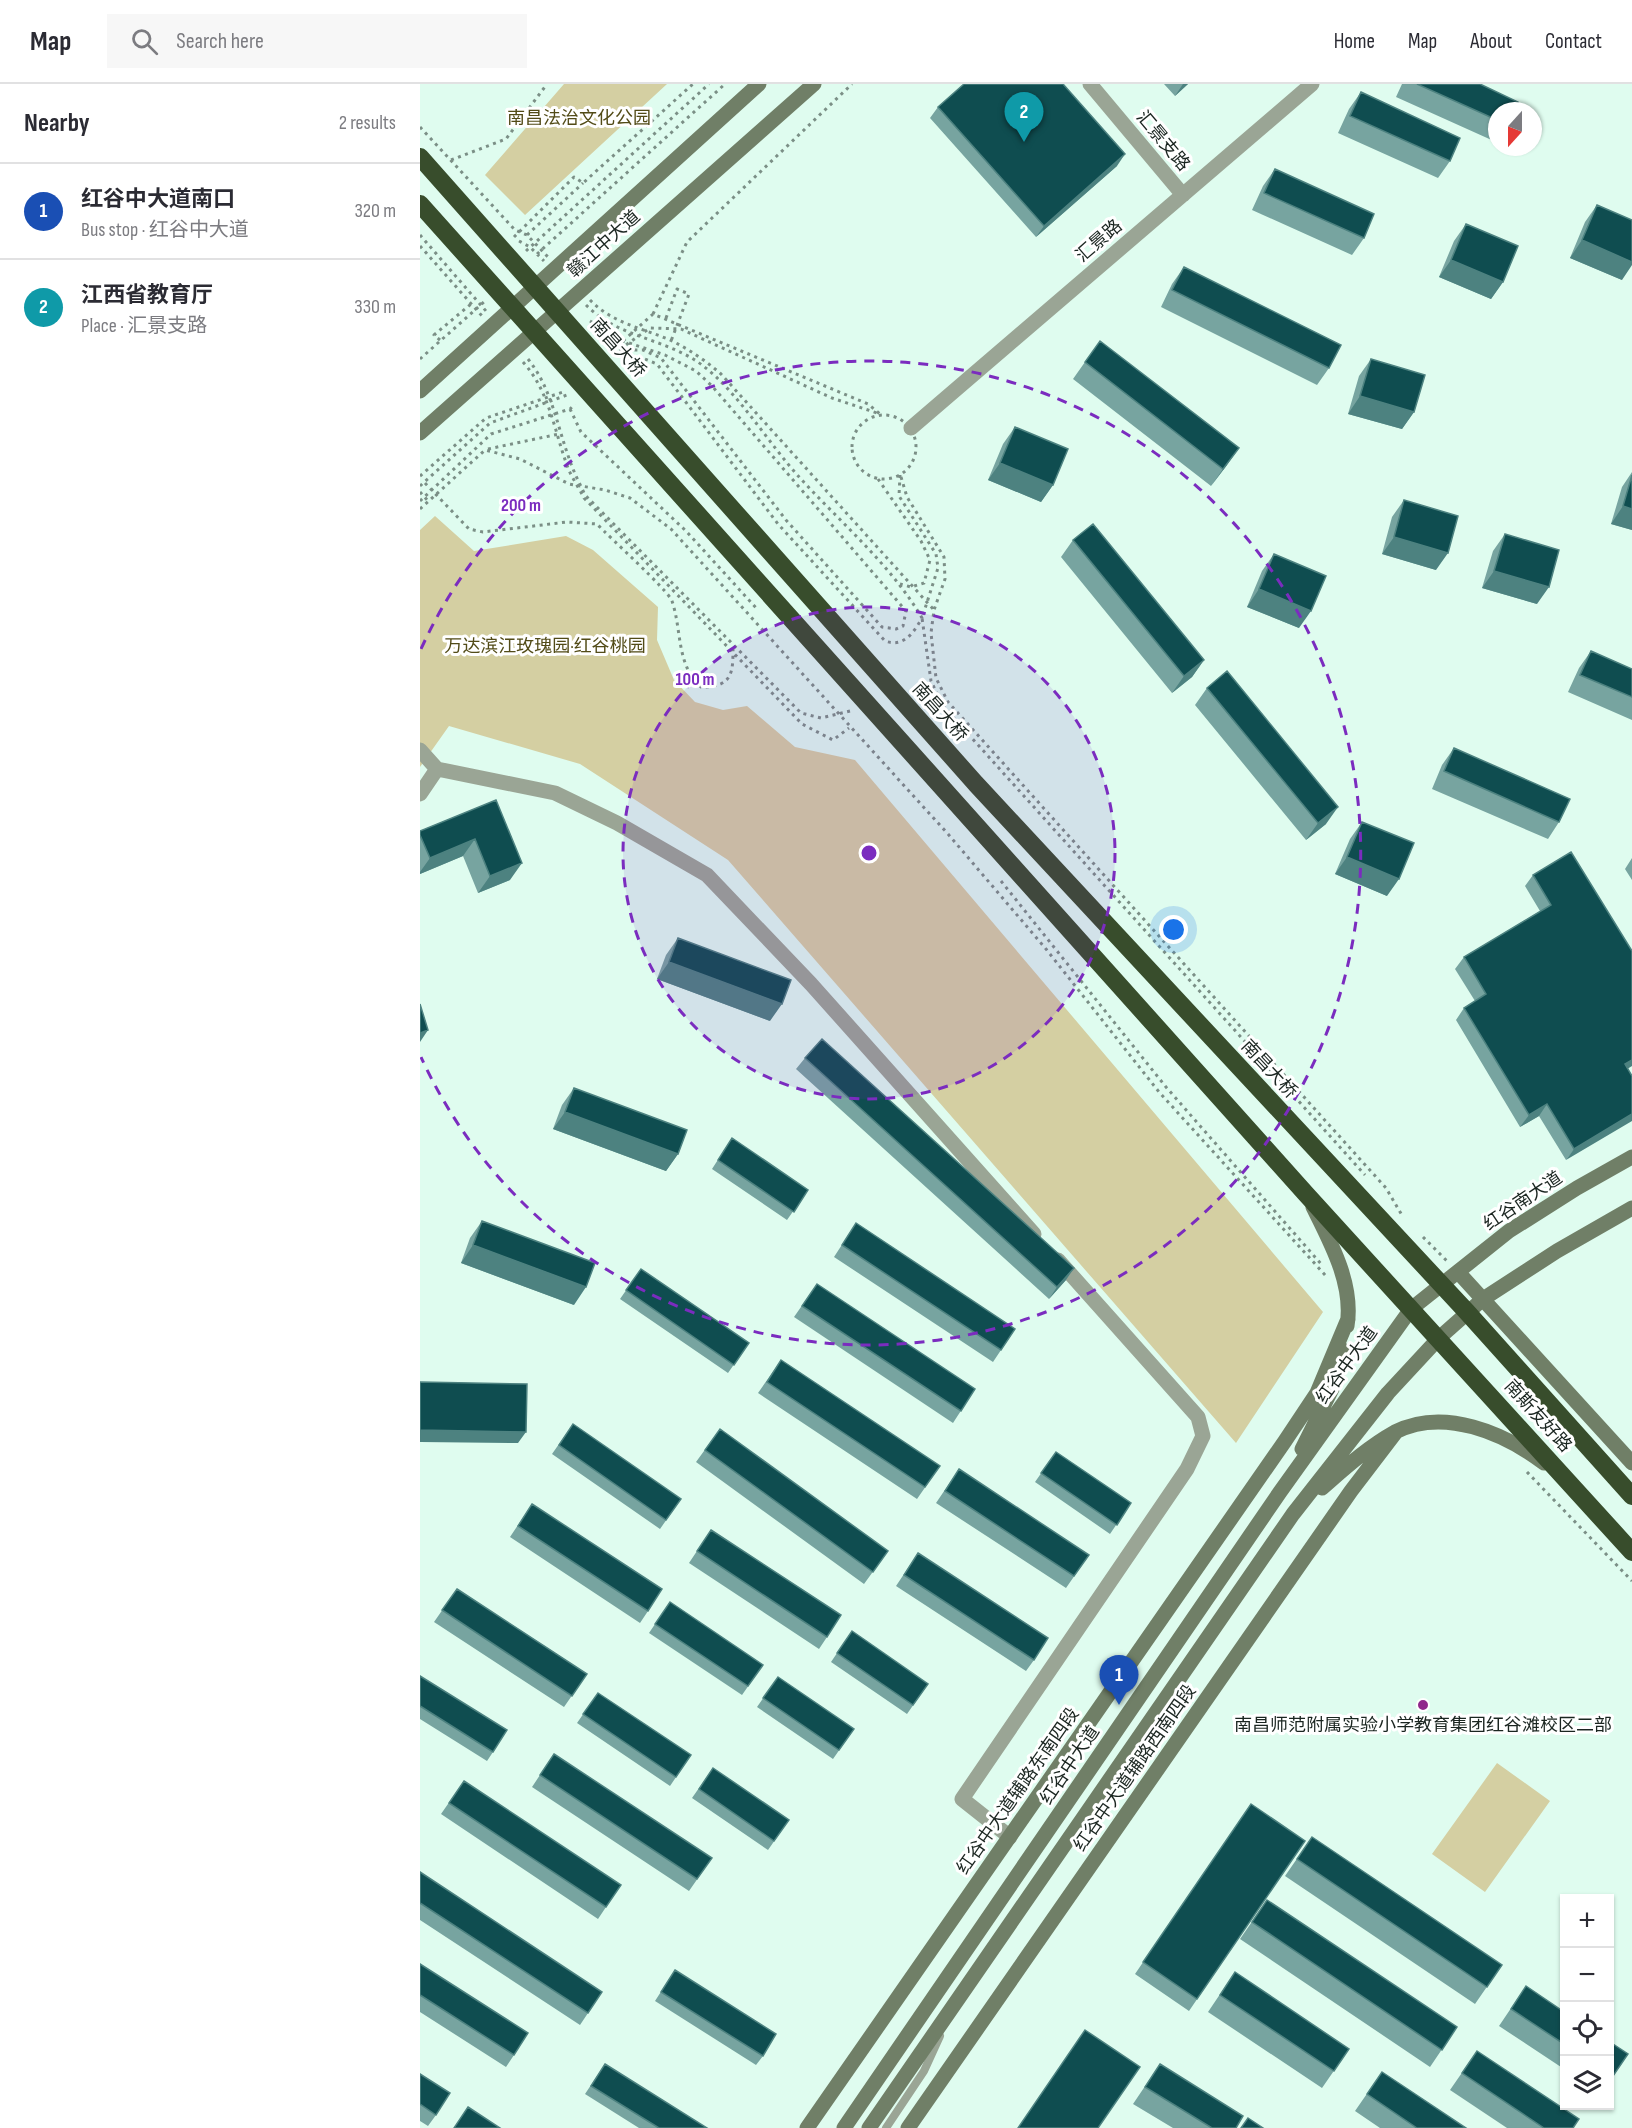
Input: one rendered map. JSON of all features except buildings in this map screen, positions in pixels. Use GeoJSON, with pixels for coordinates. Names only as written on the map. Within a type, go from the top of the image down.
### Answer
{"type":"FeatureCollection","features":[{"type":"Feature","properties":{"kind":"highway","name":"南昌大桥"},"geometry":{"type":"LineString","coordinates":[[428,154],[976,784],[1440,1284]]}},
{"type":"Feature","properties":{"kind":"highway"},"geometry":{"type":"LineString","coordinates":[[420,204],[1411,1309]]}},
{"type":"Feature","properties":{"kind":"highway","name":"南斯友好路"},"geometry":{"type":"LineString","coordinates":[[1440,1284],[1632,1496]]}},
{"type":"Feature","properties":{"kind":"highway","name":"南斯友好路"},"geometry":{"type":"LineString","coordinates":[[1411,1309],[1632,1551]]}},
{"type":"Feature","properties":{"kind":"main road","name":"赣江中大道"},"geometry":{"type":"LineString","coordinates":[[420,391],[759,84]]}},
{"type":"Feature","properties":{"kind":"main road","name":"赣江中大道"},"geometry":{"type":"LineString","coordinates":[[420,433],[814,84]]}},
{"type":"Feature","properties":{"kind":"main road","name":"红谷南大道"},"geometry":{"type":"LineString","coordinates":[[1440,1284],[1509,1231],[1576,1188],[1632,1157]]}},
{"type":"Feature","properties":{"kind":"main road"},"geometry":{"type":"LineString","coordinates":[[1280,1492],[1334,1385],[1348,1319],[1346,1296],[1337,1257],[1306,1194]]}},
{"type":"Feature","properties":{"kind":"main road"},"geometry":{"type":"LineString","coordinates":[[869,2128],[1293,1514],[1388,1393],[1439,1338],[1483,1299],[1557,1251],[1632,1208]]}},
{"type":"Feature","properties":{"kind":"main road"},"geometry":{"type":"LineString","coordinates":[[1458,1272],[1632,1463]]}},
{"type":"Feature","properties":{"kind":"main road","name":"红谷中大道"},"geometry":{"type":"LineString","coordinates":[[844,2128],[1280,1492],[1411,1309],[1440,1284]]}},
{"type":"Feature","properties":{"kind":"main road","name":"红谷中大道辅路东南四段"},"geometry":{"type":"LineString","coordinates":[[807,2128],[1285,1441],[1317,1393],[1348,1319]]}},
{"type":"Feature","properties":{"kind":"main road"},"geometry":{"type":"LineString","coordinates":[[1293,1514],[1353,1460],[1396,1431],[1429,1423],[1456,1423],[1489,1431],[1525,1449],[1571,1484]]}},
{"type":"Feature","properties":{"kind":"main road","name":"红谷中大道辅路西南四段"},"geometry":{"type":"LineString","coordinates":[[908,2128],[1351,1491],[1396,1431]]}},
{"type":"Feature","properties":{"kind":"main road"},"geometry":{"type":"LineString","coordinates":[[952,1970],[969,1983]]}},
{"type":"Feature","properties":{"kind":"street","name":"汇景支路"},"geometry":{"type":"LineString","coordinates":[[1090,84],[1183,195]]}},
{"type":"Feature","properties":{"kind":"street","name":"汇景路"},"geometry":{"type":"LineString","coordinates":[[911,429],[1312,84]]}},
{"type":"Feature","properties":{"kind":"street"},"geometry":{"type":"LineString","coordinates":[[420,750],[437,769],[555,793],[617,823],[707,875],[811,984],[1198,1417],[1203,1436],[1187,1469],[962,1799],[1010,1837]]}},
{"type":"Feature","properties":{"kind":"street"},"geometry":{"type":"LineString","coordinates":[[420,794],[437,769]]}},
{"type":"Feature","properties":{"kind":"lane"},"geometry":{"type":"LineString","coordinates":[[885,2128],[924,2071],[953,2006]]}},
{"type":"Feature","properties":{"kind":"path"},"geometry":{"type":"LineString","coordinates":[[445,162],[506,139],[547,84]]}},
{"type":"Feature","properties":{"kind":"path"},"geometry":{"type":"LineString","coordinates":[[527,235],[693,84]]}},
{"type":"Feature","properties":{"kind":"path"},"geometry":{"type":"LineString","coordinates":[[524,253],[709,84]]}},
{"type":"Feature","properties":{"kind":"path"},"geometry":{"type":"LineString","coordinates":[[537,254],[725,84]]}},
{"type":"Feature","properties":{"kind":"path"},"geometry":{"type":"LineString","coordinates":[[605,357],[653,314],[687,242],[852,84]]}},
{"type":"Feature","properties":{"kind":"path"},"geometry":{"type":"LineString","coordinates":[[420,126],[515,230],[527,235],[550,258]]}},
{"type":"Feature","properties":{"kind":"path"},"geometry":{"type":"LineString","coordinates":[[420,135],[428,154]]}},
{"type":"Feature","properties":{"kind":"path"},"geometry":{"type":"LineString","coordinates":[[507,244],[574,177],[583,183]]}},
{"type":"Feature","properties":{"kind":"path"},"geometry":{"type":"LineString","coordinates":[[420,236],[489,314]]}},
{"type":"Feature","properties":{"kind":"path"},"geometry":{"type":"LineString","coordinates":[[511,238],[530,247],[546,263]]}},
{"type":"Feature","properties":{"kind":"path"},"geometry":{"type":"LineString","coordinates":[[420,246],[486,320]]}},
{"type":"Feature","properties":{"kind":"path"},"geometry":{"type":"LineString","coordinates":[[666,319],[677,289],[689,294],[671,341]]}},
{"type":"Feature","properties":{"kind":"path"},"geometry":{"type":"LineString","coordinates":[[420,359],[491,295]]}},
{"type":"Feature","properties":{"kind":"path"},"geometry":{"type":"LineString","coordinates":[[579,297],[595,314],[626,333],[668,347],[701,364],[719,380],[799,477],[909,595],[922,618],[931,681],[944,706],[1365,1175]]}},
{"type":"Feature","properties":{"kind":"path"},"geometry":{"type":"LineString","coordinates":[[589,299],[597,307],[627,326],[671,341],[703,359],[721,374],[934,610]]}},
{"type":"Feature","properties":{"kind":"path"},"geometry":{"type":"LineString","coordinates":[[440,340],[434,335],[471,304]]}},
{"type":"Feature","properties":{"kind":"path"},"geometry":{"type":"LineString","coordinates":[[653,314],[868,404],[880,414]]}},
{"type":"Feature","properties":{"kind":"path"},"geometry":{"type":"LineString","coordinates":[[590,321],[622,340],[665,355],[696,371],[712,386],[906,611],[903,626],[896,629],[882,627],[786,520],[661,358],[643,350],[618,350],[650,327],[681,329],[832,398],[880,414],[897,417],[911,429],[917,445],[913,462],[900,475],[890,479],[878,479],[862,471],[852,456],[852,437],[862,422],[880,414]]}},
{"type":"Feature","properties":{"kind":"path"},"geometry":{"type":"LineString","coordinates":[[527,357],[541,375],[563,433],[569,461],[585,495],[801,713],[821,718],[850,711]]}},
{"type":"Feature","properties":{"kind":"path"},"geometry":{"type":"LineString","coordinates":[[628,361],[640,357],[657,364],[778,524],[885,641],[892,644],[903,641],[914,633],[922,618],[939,568],[936,554],[899,496],[900,475]]}},
{"type":"Feature","properties":{"kind":"path"},"geometry":{"type":"LineString","coordinates":[[522,361],[537,377],[559,434],[568,469],[584,498],[802,724],[833,740],[849,728]]}},
{"type":"Feature","properties":{"kind":"path"},"geometry":{"type":"LineString","coordinates":[[420,476],[486,418],[564,392],[572,385]]}},
{"type":"Feature","properties":{"kind":"path"},"geometry":{"type":"LineString","coordinates":[[420,486],[490,423],[567,395]]}},
{"type":"Feature","properties":{"kind":"path"},"geometry":{"type":"LineString","coordinates":[[420,501],[491,434],[570,409],[575,404]]}},
{"type":"Feature","properties":{"kind":"path"},"geometry":{"type":"LineString","coordinates":[[570,409],[581,432],[687,531],[764,617]]}},
{"type":"Feature","properties":{"kind":"path"},"geometry":{"type":"LineString","coordinates":[[420,509],[485,450],[559,434]]}},
{"type":"Feature","properties":{"kind":"path"},"geometry":{"type":"LineString","coordinates":[[485,450],[520,459],[569,484],[605,490],[630,498],[671,530],[948,834],[1046,949],[1159,1092],[1346,1296]]}},
{"type":"Feature","properties":{"kind":"path"},"geometry":{"type":"LineString","coordinates":[[900,475],[907,497],[944,557],[945,579],[934,610],[931,633],[936,678],[948,702],[1386,1188],[1405,1219],[1381,1193]]}},
{"type":"Feature","properties":{"kind":"path"},"geometry":{"type":"LineString","coordinates":[[878,479],[921,541],[930,560],[924,583],[911,587],[898,583]]}},
{"type":"Feature","properties":{"kind":"path"},"geometry":{"type":"LineString","coordinates":[[425,483],[469,529],[483,532],[567,522],[597,524],[671,598],[684,661],[691,678],[701,687],[718,687],[729,679],[733,667],[733,644]]}},
{"type":"Feature","properties":{"kind":"path"},"geometry":{"type":"LineString","coordinates":[[420,492],[428,501]]}},
{"type":"Feature","properties":{"kind":"path"},"geometry":{"type":"LineString","coordinates":[[842,702],[857,720]]}},
{"type":"Feature","properties":{"kind":"path"},"geometry":{"type":"LineString","coordinates":[[996,874],[1166,1087],[1311,1251],[1346,1296]]}},
{"type":"Feature","properties":{"kind":"path"},"geometry":{"type":"LineString","coordinates":[[1420,1234],[1458,1272]]}},
{"type":"Feature","properties":{"kind":"path"},"geometry":{"type":"LineString","coordinates":[[1521,1465],[1632,1581]]}},
{"type":"Feature","properties":{"kind":"green space","name":"南昌法治文化公园"},"geometry":{"type":"Polygon","coordinates":[[[564,84],[667,84],[525,215],[485,175],[564,84]]]}},
{"type":"Feature","properties":{"kind":"green space","name":"万达滨江玫瑰园·红谷桃园"},"geometry":{"type":"Polygon","coordinates":[[[435,516],[474,551],[566,536],[593,550],[658,607],[657,640],[674,680],[695,702],[723,710],[747,706],[795,747],[855,760],[1323,1312],[1236,1443],[728,860],[580,764],[449,726],[420,767],[420,530],[435,516]]]}},
{"type":"Feature","properties":{"kind":"green space"},"geometry":{"type":"Polygon","coordinates":[[[1497,1763],[1550,1801],[1485,1892],[1432,1854],[1497,1763]]]}},
{"type":"Feature","properties":{"kind":"place","name":"江西省教育厅"},"geometry":{"type":"Point","coordinates":[1024,142]}},
{"type":"Feature","properties":{"kind":"place","name":"红谷中大道南口"},"geometry":{"type":"Point","coordinates":[1119,1705]}},
{"type":"Feature","properties":{"kind":"place","name":"南昌师范附属实验小学教育集团红谷滩校区二部"},"geometry":{"type":"Point","coordinates":[1423,1705]}}]}
